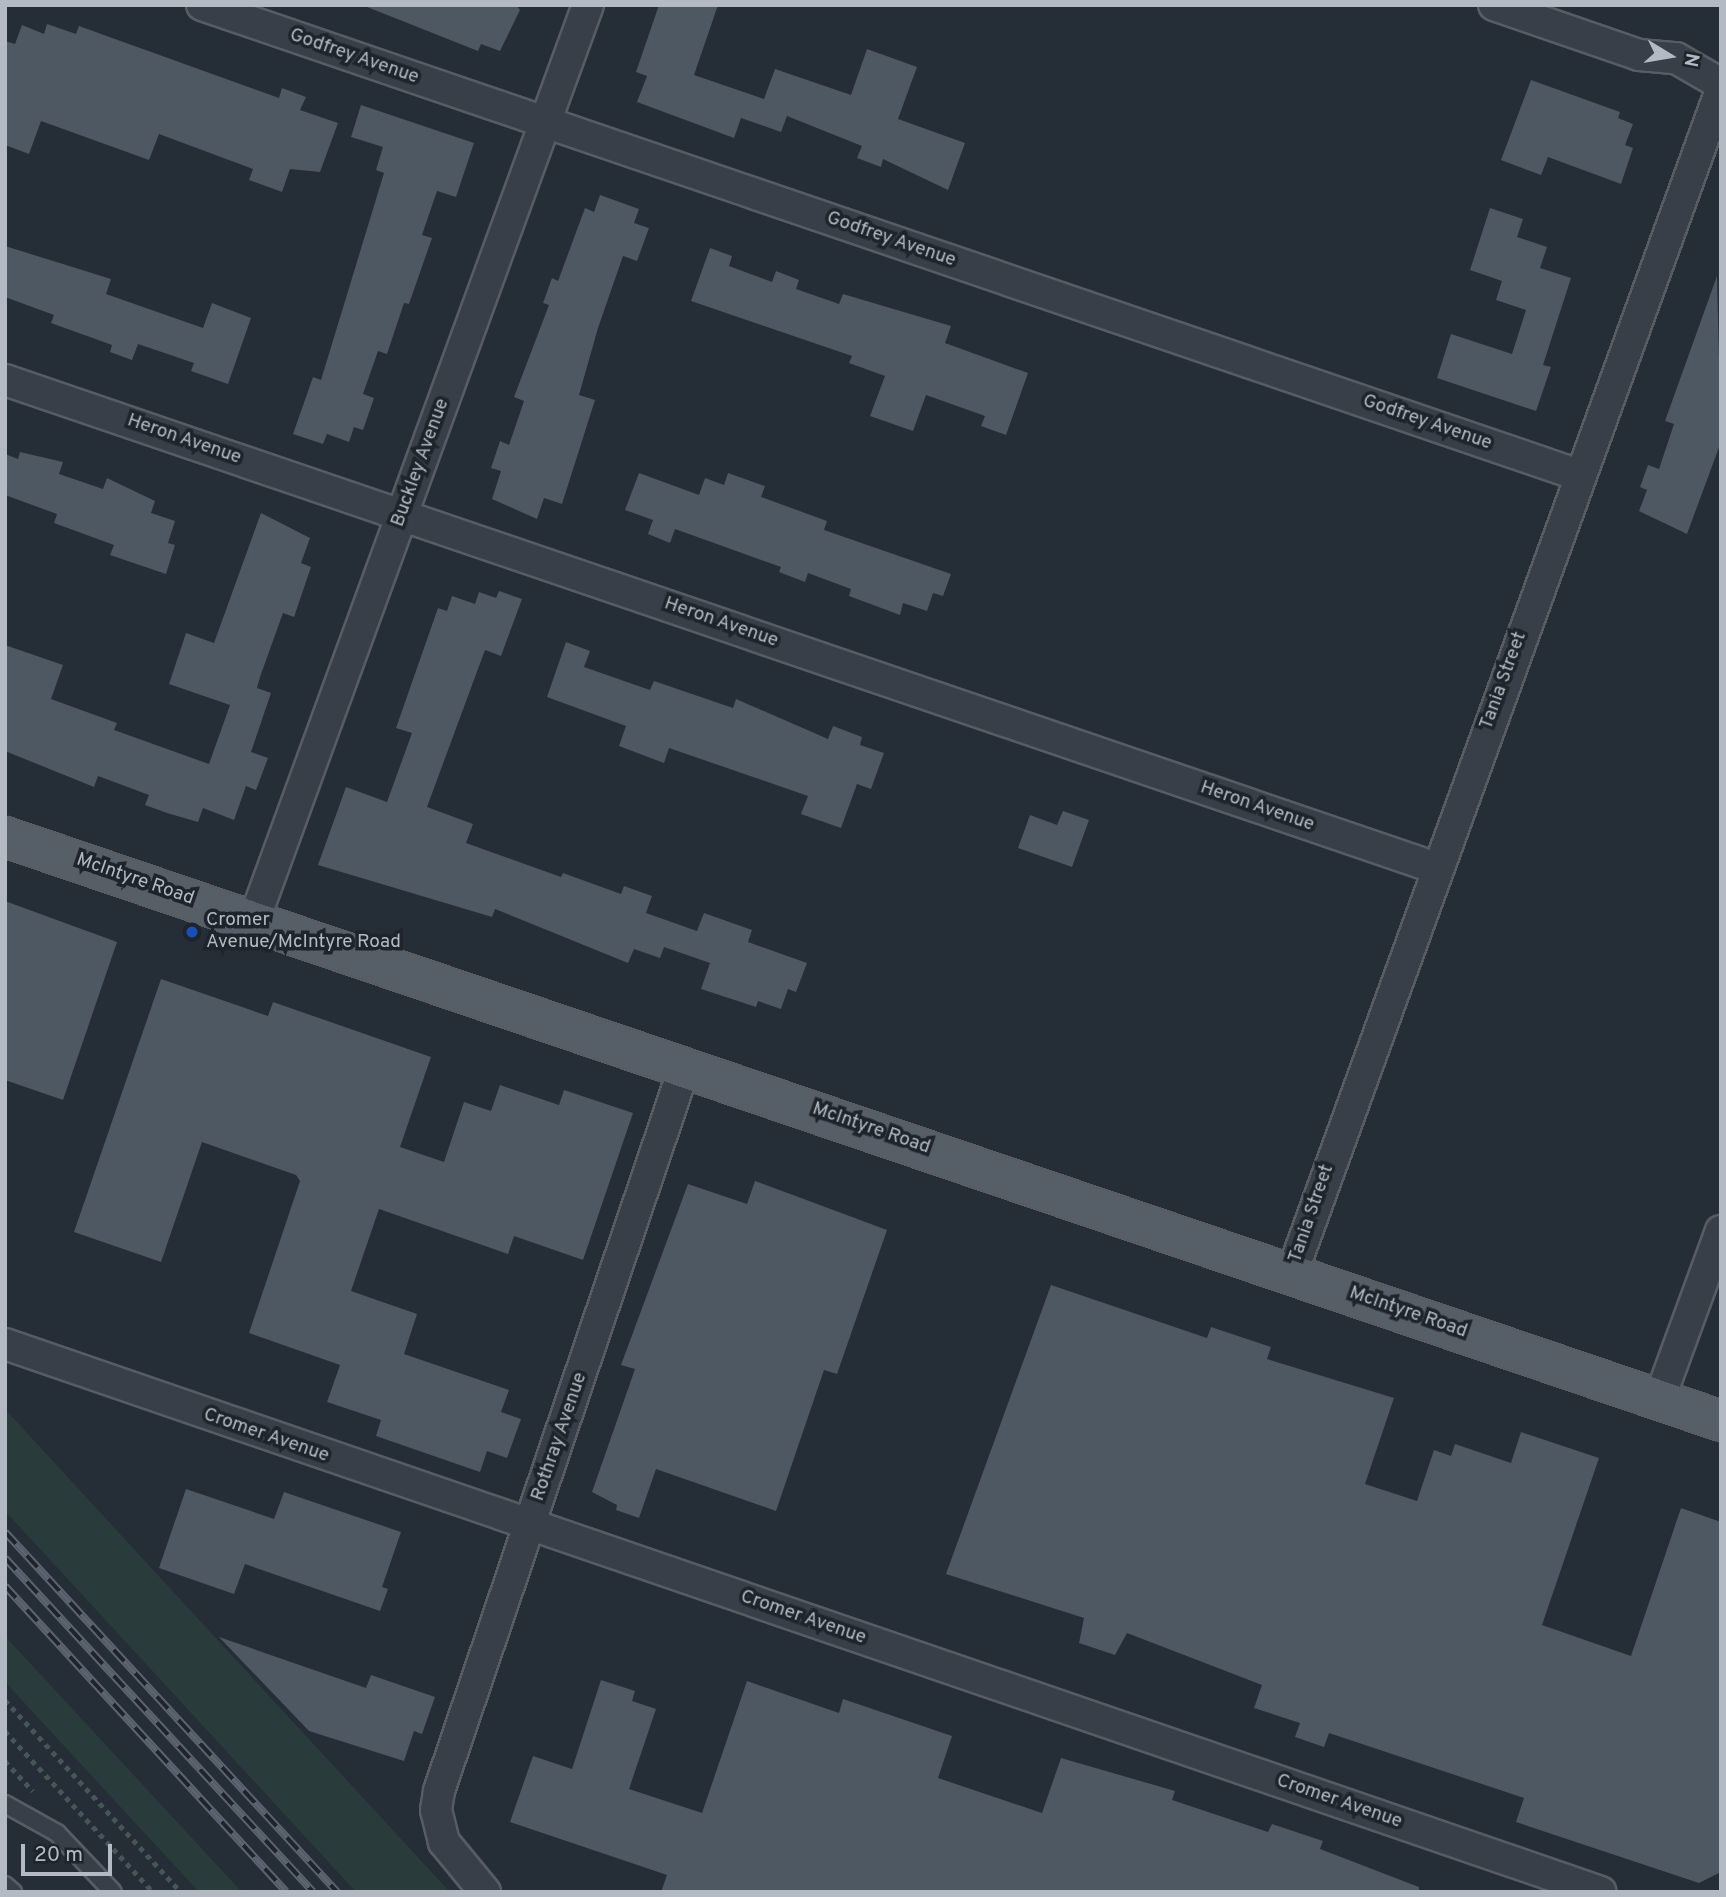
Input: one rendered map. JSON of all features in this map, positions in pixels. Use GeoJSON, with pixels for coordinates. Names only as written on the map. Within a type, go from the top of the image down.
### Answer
{"type":"FeatureCollection","features":[{"type":"Feature","properties":{"kind":"main road","name":"McIntyre Road"},"geometry":{"type":"LineString","coordinates":[[10,837],[1721,1421]]}},
{"type":"Feature","properties":{"kind":"street","name":"Godfrey Avenue"},"geometry":{"type":"LineString","coordinates":[[202,5],[1579,475]]}},
{"type":"Feature","properties":{"kind":"street","name":"Buckley Avenue"},"geometry":{"type":"LineString","coordinates":[[254,920],[588,5]]}},
{"type":"Feature","properties":{"kind":"street"},"geometry":{"type":"LineString","coordinates":[[1494,5],[1639,55],[1720,95]]}},
{"type":"Feature","properties":{"kind":"street","name":"Tania Street"},"geometry":{"type":"LineString","coordinates":[[1292,1273],[1436,868],[1720,95]]}},
{"type":"Feature","properties":{"kind":"street","name":"Heron Avenue"},"geometry":{"type":"LineString","coordinates":[[5,380],[1436,868]]}},
{"type":"Feature","properties":{"kind":"street","name":"Rothray Avenue"},"geometry":{"type":"LineString","coordinates":[[485,1892],[444,1842],[436,1810],[685,1066]]}},
{"type":"Feature","properties":{"kind":"street"},"geometry":{"type":"LineString","coordinates":[[1660,1400],[1721,1231]]}},
{"type":"Feature","properties":{"kind":"street","name":"Cromer Avenue"},"geometry":{"type":"LineString","coordinates":[[5,1344],[1601,1892]]}},
{"type":"Feature","properties":{"kind":"lane"},"geometry":{"type":"LineString","coordinates":[[5,1804],[57,1833],[113,1892]]}},
{"type":"Feature","properties":{"kind":"lane"},"geometry":{"type":"LineString","coordinates":[[5,1885],[13,1892]]}},
{"type":"Feature","properties":{"kind":"path"},"geometry":{"type":"LineString","coordinates":[[5,1700],[181,1892]]}},
{"type":"Feature","properties":{"kind":"path"},"geometry":{"type":"LineString","coordinates":[[5,1731],[153,1892]]}},
{"type":"Feature","properties":{"kind":"shaded area"},"geometry":{"type":"Polygon","coordinates":[[[5,1409],[450,1892],[356,1892],[5,1511],[5,1409]]]}},
{"type":"Feature","properties":{"kind":"shaded area"},"geometry":{"type":"Polygon","coordinates":[[[5,1636],[242,1892],[199,1892],[5,1682],[5,1636]]]}},
{"type":"Feature","properties":{"kind":"building"},"geometry":{"type":"Polygon","coordinates":[[[362,5],[516,5],[520,10],[500,51],[481,44],[478,51],[362,5]]]}},
{"type":"Feature","properties":{"kind":"building"},"geometry":{"type":"Polygon","coordinates":[[[659,5],[718,5],[694,75],[764,99],[775,69],[851,95],[867,49],[917,67],[898,119],[965,143],[948,190],[883,159],[881,167],[857,158],[862,146],[787,116],[781,132],[741,118],[734,138],[637,102],[647,76],[636,72],[659,5]]]}},
{"type":"Feature","properties":{"kind":"building"},"geometry":{"type":"Polygon","coordinates":[[[47,24],[76,34],[79,26],[279,98],[282,88],[306,97],[300,110],[338,123],[320,172],[290,169],[282,192],[249,180],[253,169],[159,134],[149,160],[41,121],[29,154],[5,145],[5,41],[15,44],[22,25],[44,34],[47,24]]]}},
{"type":"Feature","properties":{"kind":"building"},"geometry":{"type":"Polygon","coordinates":[[[1531,80],[1620,112],[1618,118],[1633,124],[1625,145],[1633,148],[1621,184],[1548,157],[1541,175],[1501,160],[1531,80]]]}},
{"type":"Feature","properties":{"kind":"building"},"geometry":{"type":"Polygon","coordinates":[[[361,105],[474,143],[456,197],[437,191],[422,235],[432,238],[409,304],[404,303],[387,354],[378,351],[363,394],[374,398],[363,430],[354,427],[349,442],[327,434],[323,444],[293,434],[313,377],[321,380],[384,173],[376,170],[383,147],[351,137],[361,105]]]}},
{"type":"Feature","properties":{"kind":"building"},"geometry":{"type":"Polygon","coordinates":[[[600,195],[639,209],[634,223],[649,228],[637,261],[623,256],[598,328],[579,395],[595,400],[562,504],[544,498],[537,519],[492,499],[501,471],[491,468],[500,441],[509,445],[524,401],[514,397],[549,305],[543,303],[552,278],[558,281],[585,208],[594,212],[600,195]]]}},
{"type":"Feature","properties":{"kind":"building"},"geometry":{"type":"Polygon","coordinates":[[[1490,208],[1523,219],[1517,237],[1547,247],[1540,268],[1571,278],[1543,365],[1551,367],[1536,411],[1437,378],[1451,334],[1512,354],[1526,310],[1496,300],[1502,281],[1470,270],[1490,208]]]}},
{"type":"Feature","properties":{"kind":"building"},"geometry":{"type":"Polygon","coordinates":[[[5,246],[111,279],[106,294],[203,328],[212,303],[251,318],[228,384],[191,371],[194,363],[138,344],[132,360],[110,352],[112,345],[51,323],[54,315],[5,297],[5,246]]]}},
{"type":"Feature","properties":{"kind":"building"},"geometry":{"type":"Polygon","coordinates":[[[710,248],[732,256],[729,266],[772,282],[776,271],[799,280],[796,289],[839,304],[843,294],[951,326],[945,343],[1028,373],[1006,435],[981,426],[985,416],[926,395],[913,431],[870,416],[885,376],[849,363],[852,356],[691,301],[710,248]]]}},
{"type":"Feature","properties":{"kind":"building"},"geometry":{"type":"Polygon","coordinates":[[[1717,276],[1721,442],[1687,534],[1639,511],[1647,490],[1640,487],[1648,465],[1659,469],[1674,424],[1665,421],[1717,276]]]}},
{"type":"Feature","properties":{"kind":"building"},"geometry":{"type":"Polygon","coordinates":[[[20,452],[63,462],[59,474],[103,489],[107,478],[155,501],[151,513],[175,521],[168,543],[175,545],[166,574],[110,555],[114,545],[54,523],[57,514],[5,495],[5,454],[18,459],[20,452]]]}},
{"type":"Feature","properties":{"kind":"building"},"geometry":{"type":"Polygon","coordinates":[[[639,473],[699,495],[705,478],[724,485],[728,473],[765,486],[761,497],[827,521],[824,530],[951,574],[943,596],[933,593],[927,611],[903,603],[900,615],[849,596],[851,589],[808,573],[805,582],[779,572],[781,567],[675,529],[670,543],[648,534],[653,520],[625,510],[639,473]]]}},
{"type":"Feature","properties":{"kind":"building"},"geometry":{"type":"Polygon","coordinates":[[[261,513],[310,538],[301,563],[311,567],[294,617],[283,613],[260,677],[257,688],[271,693],[251,752],[268,758],[256,790],[246,786],[234,820],[203,808],[198,822],[167,813],[145,805],[149,795],[98,776],[94,787],[5,751],[5,645],[63,665],[51,699],[117,723],[114,730],[209,764],[230,705],[169,684],[186,633],[214,643],[261,513]]]}},
{"type":"Feature","properties":{"kind":"building"},"geometry":{"type":"Polygon","coordinates":[[[499,591],[522,599],[501,656],[485,650],[427,807],[473,824],[466,843],[561,877],[563,873],[621,894],[624,886],[652,896],[646,913],[697,931],[704,913],[752,930],[748,942],[807,963],[796,992],[788,989],[781,1009],[758,1001],[756,1007],[701,989],[710,963],[664,947],[660,958],[634,949],[628,963],[495,909],[492,917],[318,865],[346,787],[387,802],[412,733],[396,728],[438,608],[447,611],[452,596],[475,604],[479,592],[496,598],[499,591]]]}},
{"type":"Feature","properties":{"kind":"building"},"geometry":{"type":"Polygon","coordinates":[[[566,642],[590,651],[584,667],[650,690],[654,681],[733,708],[736,699],[828,739],[833,726],[862,737],[860,745],[884,753],[871,789],[857,784],[841,828],[801,814],[808,796],[669,748],[664,763],[619,746],[626,726],[547,697],[566,642]]]}},
{"type":"Feature","properties":{"kind":"building"},"geometry":{"type":"Polygon","coordinates":[[[1063,811],[1089,820],[1072,867],[1018,848],[1030,815],[1057,825],[1063,811]]]}},
{"type":"Feature","properties":{"kind":"building"},"geometry":{"type":"Polygon","coordinates":[[[5,901],[117,942],[63,1100],[5,1080],[5,901]]]}},
{"type":"Feature","properties":{"kind":"building"},"geometry":{"type":"Polygon","coordinates":[[[161,979],[268,1016],[273,1002],[431,1057],[400,1147],[444,1162],[464,1102],[491,1111],[500,1085],[559,1105],[564,1090],[633,1113],[583,1260],[514,1236],[508,1254],[379,1209],[351,1291],[417,1314],[404,1354],[509,1390],[501,1412],[521,1419],[507,1458],[487,1451],[480,1472],[376,1436],[381,1420],[327,1402],[340,1365],[249,1333],[300,1181],[296,1175],[202,1142],[161,1262],[74,1232],[161,979]]]}},
{"type":"Feature","properties":{"kind":"building"},"geometry":{"type":"Polygon","coordinates":[[[755,1181],[887,1230],[837,1374],[824,1370],[776,1511],[656,1469],[639,1518],[616,1510],[617,1505],[592,1492],[635,1369],[621,1365],[688,1184],[747,1204],[755,1181]]]}},
{"type":"Feature","properties":{"kind":"building"},"geometry":{"type":"Polygon","coordinates":[[[1051,1285],[1207,1338],[1211,1327],[1271,1347],[1267,1359],[1394,1398],[1365,1484],[1417,1501],[1434,1450],[1451,1456],[1455,1444],[1511,1463],[1521,1432],[1599,1458],[1542,1625],[1631,1656],[1681,1508],[1721,1522],[1721,1872],[1699,1883],[1516,1822],[1524,1798],[1329,1733],[1324,1747],[1295,1737],[1300,1723],[1254,1708],[1262,1685],[1127,1633],[1115,1655],[1079,1643],[1084,1618],[946,1574],[1051,1285]]]}},
{"type":"Feature","properties":{"kind":"building"},"geometry":{"type":"Polygon","coordinates":[[[186,1489],[274,1519],[284,1492],[401,1532],[382,1587],[388,1589],[380,1611],[245,1564],[234,1594],[159,1568],[186,1489]]]}},
{"type":"Feature","properties":{"kind":"building"},"geometry":{"type":"Polygon","coordinates":[[[219,1637],[366,1688],[371,1675],[435,1697],[422,1734],[414,1731],[404,1761],[309,1731],[219,1637]]]}},
{"type":"Feature","properties":{"kind":"building"},"geometry":{"type":"Polygon","coordinates":[[[601,1680],[635,1691],[632,1701],[656,1709],[629,1789],[702,1813],[747,1681],[839,1713],[843,1699],[952,1736],[938,1778],[1042,1813],[1061,1758],[1175,1791],[1172,1800],[1268,1832],[1272,1824],[1323,1841],[1320,1849],[1419,1887],[1419,1892],[661,1892],[667,1875],[510,1822],[533,1756],[572,1769],[601,1680]]]}},
{"type":"Feature","properties":{"kind":"railway"},"geometry":{"type":"LineString","coordinates":[[5,1532],[337,1892]]}},
{"type":"Feature","properties":{"kind":"railway"},"geometry":{"type":"LineString","coordinates":[[5,1558],[313,1892]]}},
{"type":"Feature","properties":{"kind":"railway"},"geometry":{"type":"LineString","coordinates":[[5,1586],[286,1892]]}},
{"type":"Feature","properties":{"kind":"place","name":"Cromer Avenue/McIntyre Road"},"geometry":{"type":"Point","coordinates":[192,932]}}]}
